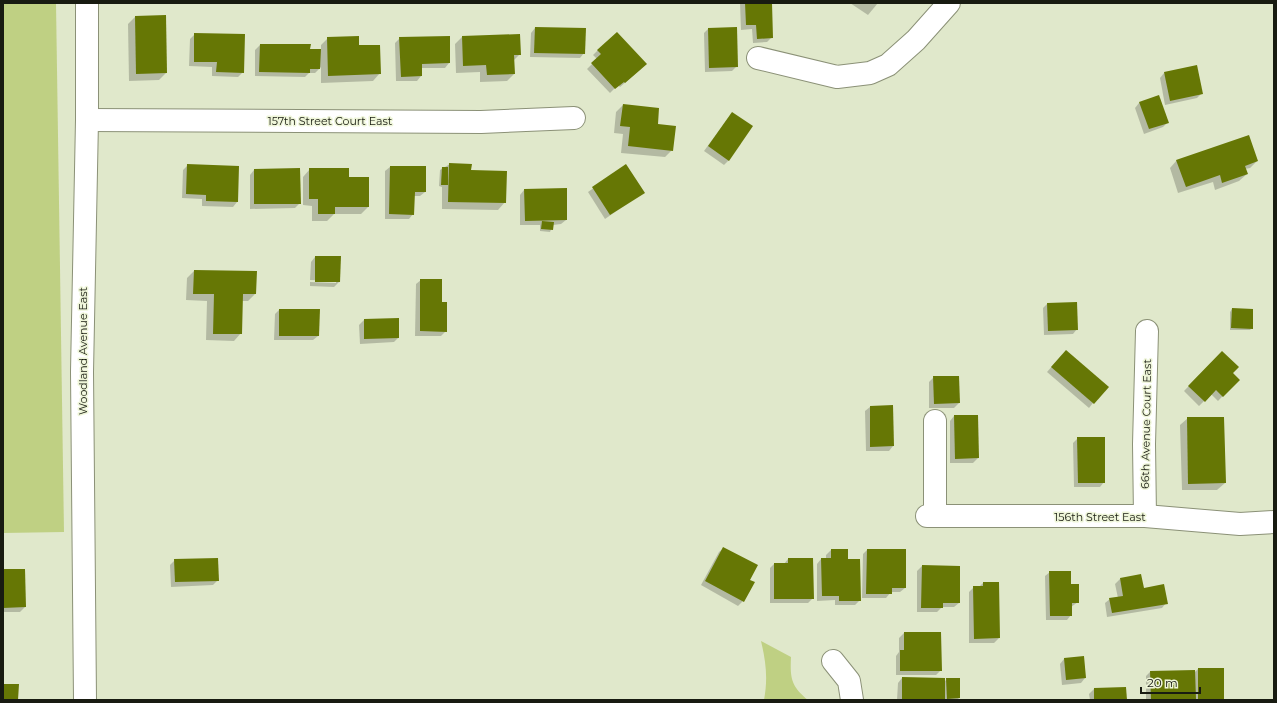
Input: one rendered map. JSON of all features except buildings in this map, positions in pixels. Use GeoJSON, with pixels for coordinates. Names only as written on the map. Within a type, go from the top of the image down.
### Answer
{"type":"FeatureCollection","features":[{"type":"Feature","properties":{"kind":"street","name":"Woodland Avenue East"},"geometry":{"type":"LineString","coordinates":[[85,700],[82,372],[87,120],[87,3]]}},
{"type":"Feature","properties":{"kind":"street"},"geometry":{"type":"LineString","coordinates":[[758,58],[838,77],[870,73],[888,65],[916,40],[949,3]]}},
{"type":"Feature","properties":{"kind":"street","name":"157th Street Court East"},"geometry":{"type":"LineString","coordinates":[[87,120],[480,122],[574,118]]}},
{"type":"Feature","properties":{"kind":"street","name":"66th Avenue Court East"},"geometry":{"type":"LineString","coordinates":[[1145,516],[1144,444],[1148,331]]}},
{"type":"Feature","properties":{"kind":"street","name":"156th Street East"},"geometry":{"type":"LineString","coordinates":[[935,421],[931,516],[1145,516],[1240,524],[1274,522]]}},
{"type":"Feature","properties":{"kind":"street"},"geometry":{"type":"LineString","coordinates":[[833,661],[849,681],[852,700]]}},
{"type":"Feature","properties":{"kind":"green space"},"geometry":{"type":"Polygon","coordinates":[[[3,3],[56,3],[64,532],[3,533],[3,3]]]}},
{"type":"Feature","properties":{"kind":"green space"},"geometry":{"type":"Polygon","coordinates":[[[761,641],[791,657],[791,676],[795,686],[808,700],[764,700],[766,670],[761,641]]]}}]}
